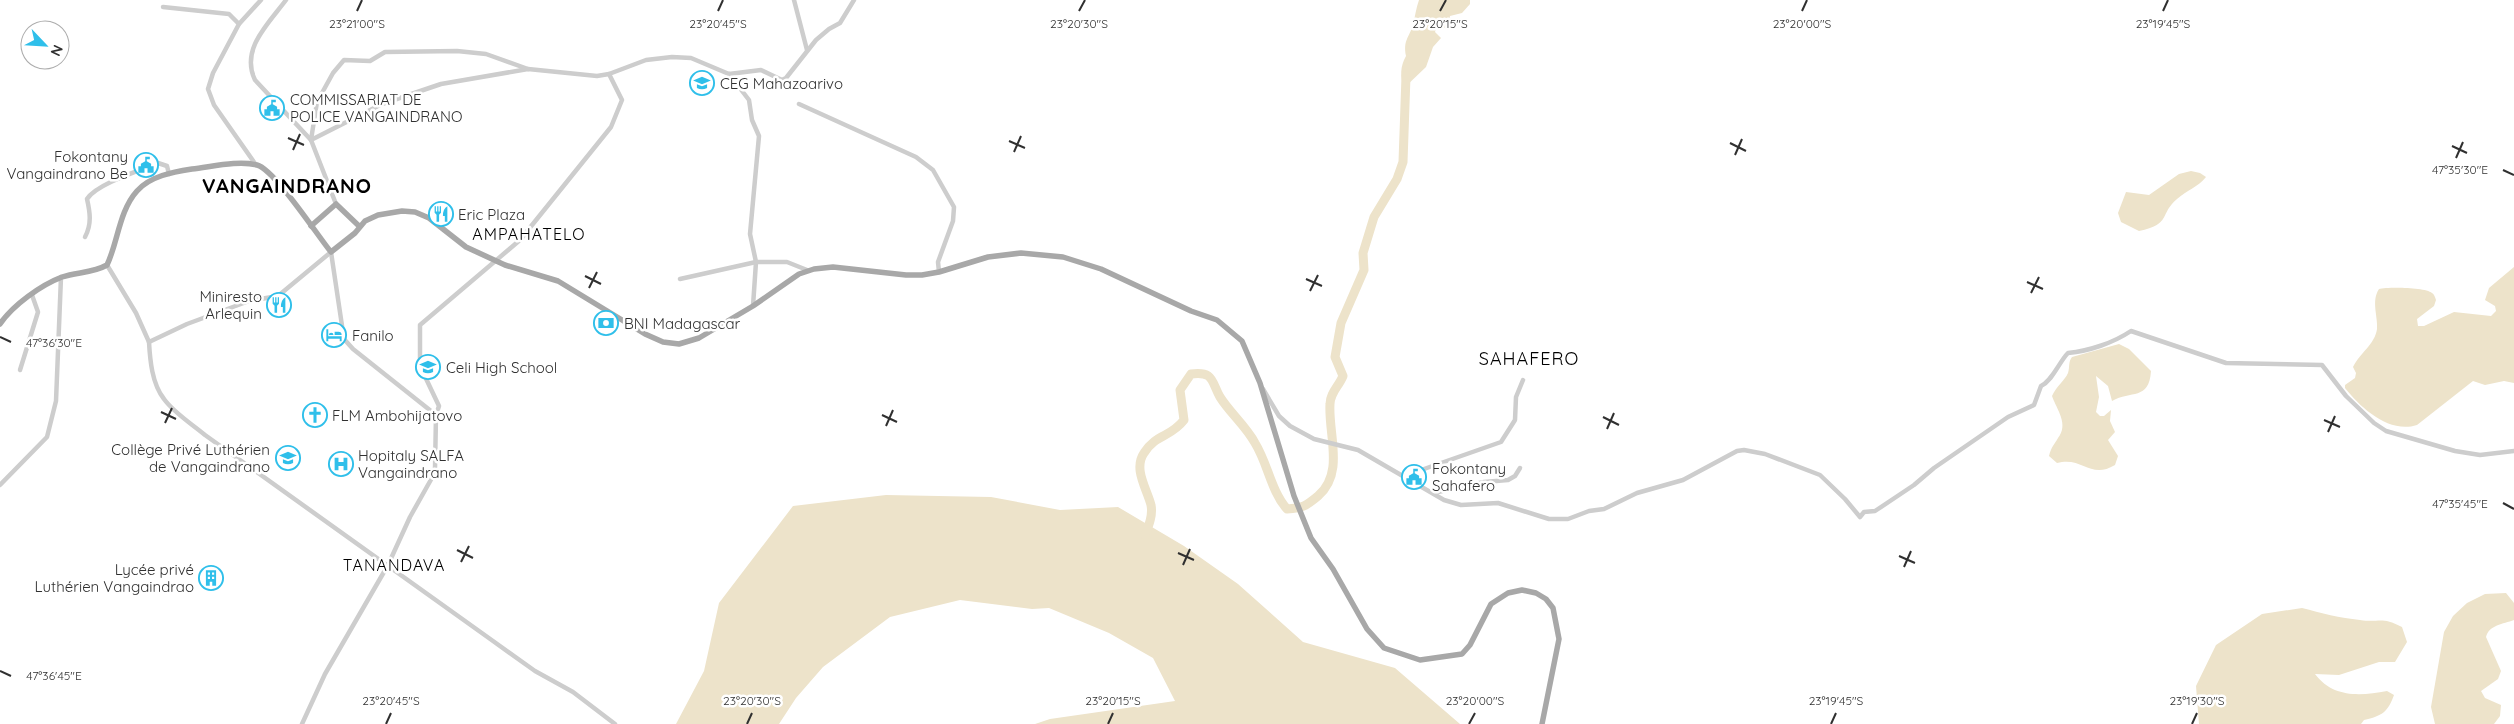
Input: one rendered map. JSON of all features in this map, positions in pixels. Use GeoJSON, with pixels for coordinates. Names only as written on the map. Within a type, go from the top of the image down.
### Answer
{"type":"FeatureCollection","features":[{"type":"Feature","properties":{"kind":"main road"},"geometry":{"type":"LineString","coordinates":[[0,324],[10,312],[32,295],[61,278],[100,269],[107,265],[125,212],[136,192],[152,179],[169,174],[219,166],[256,165],[264,169],[291,198],[330,252],[355,233],[359,226],[386,212],[415,212],[429,218],[466,247],[495,261],[558,281],[645,334],[671,344],[689,342],[699,338],[753,306],[807,270],[833,267],[906,275],[938,272],[988,257],[1021,253],[1036,253],[1078,260],[1191,311],[1217,320],[1242,341],[1260,383],[1294,496],[1311,538],[1339,580],[1367,629],[1384,648],[1420,660],[1462,654],[1470,645],[1491,604],[1508,593],[1522,590],[1536,593],[1546,599],[1554,608],[1559,639],[1542,724]]}},
{"type":"Feature","properties":{"kind":"main road"},"geometry":{"type":"LineString","coordinates":[[311,226],[336,204],[359,226]]}},
{"type":"Feature","properties":{"kind":"street"},"geometry":{"type":"LineString","coordinates":[[256,165],[214,105],[208,89],[213,73],[239,24],[262,0]]}},
{"type":"Feature","properties":{"kind":"street"},"geometry":{"type":"LineString","coordinates":[[286,0],[256,40],[251,54],[251,72],[255,80],[311,140],[336,204]]}},
{"type":"Feature","properties":{"kind":"street"},"geometry":{"type":"LineString","coordinates":[[794,0],[807,50]]}},
{"type":"Feature","properties":{"kind":"street"},"geometry":{"type":"LineString","coordinates":[[729,74],[762,70],[782,80],[786,78],[807,50],[829,29],[840,23],[854,0]]}},
{"type":"Feature","properties":{"kind":"street"},"geometry":{"type":"LineString","coordinates":[[163,7],[229,14],[239,24]]}},
{"type":"Feature","properties":{"kind":"street"},"geometry":{"type":"LineString","coordinates":[[311,140],[317,102],[333,73],[344,60],[370,60],[385,52],[457,51],[486,54],[528,69],[597,76],[609,74],[646,60],[672,57],[691,58],[729,74],[749,100],[752,120],[759,136],[750,234],[756,262],[753,306]]}},
{"type":"Feature","properties":{"kind":"street"},"geometry":{"type":"LineString","coordinates":[[311,140],[382,104],[441,84],[528,69]]}},
{"type":"Feature","properties":{"kind":"street"},"geometry":{"type":"LineString","coordinates":[[302,724],[325,674],[388,565],[410,517],[433,476],[435,468],[436,415],[439,406],[437,398],[422,376],[420,366],[420,325],[520,240],[611,127],[622,100],[609,74]]}},
{"type":"Feature","properties":{"kind":"street"},"geometry":{"type":"LineString","coordinates":[[799,104],[916,157],[933,170],[954,207],[953,221],[938,262],[938,272]]}},
{"type":"Feature","properties":{"kind":"street"},"geometry":{"type":"LineString","coordinates":[[85,237],[91,214],[87,198],[89,195],[103,186],[158,164],[167,166],[169,174]]}},
{"type":"Feature","properties":{"kind":"street"},"geometry":{"type":"LineString","coordinates":[[330,252],[344,339],[436,415]]}},
{"type":"Feature","properties":{"kind":"street"},"geometry":{"type":"LineString","coordinates":[[149,342],[187,324],[249,301],[278,296],[330,252]]}},
{"type":"Feature","properties":{"kind":"street"},"geometry":{"type":"LineString","coordinates":[[680,279],[756,262],[786,262],[807,270]]}},
{"type":"Feature","properties":{"kind":"street"},"geometry":{"type":"LineString","coordinates":[[107,265],[136,314],[149,342],[150,360],[158,390],[164,400],[205,436],[535,671],[573,692],[615,724]]}},
{"type":"Feature","properties":{"kind":"street"},"geometry":{"type":"LineString","coordinates":[[0,485],[47,437],[49,431],[56,401],[61,278]]}},
{"type":"Feature","properties":{"kind":"street"},"geometry":{"type":"LineString","coordinates":[[20,370],[38,312],[32,295]]}},
{"type":"Feature","properties":{"kind":"street"},"geometry":{"type":"LineString","coordinates":[[1260,383],[1279,416],[1290,426],[1314,439],[1358,450],[1444,500],[1461,504],[1498,503],[1549,519],[1568,518],[1589,511],[1604,509],[1637,493],[1683,480],[1737,451],[1744,450],[1765,454],[1820,475],[1860,517],[1864,512],[1875,511],[1914,485],[1934,468],[2008,417],[2034,405],[2041,386],[2046,383],[2068,353],[2084,352],[2119,339],[2131,331],[2226,363],[2322,365],[2346,396],[2386,431],[2455,451],[2480,455],[2514,452]]}},
{"type":"Feature","properties":{"kind":"street"},"geometry":{"type":"LineString","coordinates":[[1404,476],[1501,442],[1515,420],[1516,397],[1522,380]]}},
{"type":"Feature","properties":{"kind":"street"},"geometry":{"type":"LineString","coordinates":[[1433,493],[1484,482],[1508,480],[1515,476],[1520,468]]}},
{"type":"Feature","properties":{"kind":"shaded area"},"geometry":{"type":"Polygon","coordinates":[[[1419,0],[1470,0],[1470,4],[1462,13],[1450,16],[1448,27],[1436,29],[1435,32],[1441,38],[1433,47],[1426,67],[1404,88],[1401,72],[1406,56],[1406,43],[1419,0]]]}},
{"type":"Feature","properties":{"kind":"shaded area"},"geometry":{"type":"Polygon","coordinates":[[[2191,171],[2206,177],[2172,204],[2161,222],[2139,231],[2121,222],[2118,213],[2126,192],[2149,195],[2179,174],[2191,171]]]}},
{"type":"Feature","properties":{"kind":"shaded area"},"geometry":{"type":"Polygon","coordinates":[[[2514,267],[2514,383],[2504,381],[2485,385],[2473,381],[2417,425],[2407,427],[2386,423],[2376,417],[2367,411],[2345,388],[2345,385],[2355,378],[2356,373],[2353,367],[2376,334],[2375,298],[2379,289],[2414,289],[2433,293],[2436,300],[2434,306],[2417,319],[2418,326],[2424,326],[2454,312],[2491,316],[2496,311],[2495,306],[2485,300],[2489,288],[2514,267]]]}},
{"type":"Feature","properties":{"kind":"shaded area"},"geometry":{"type":"Polygon","coordinates":[[[2119,344],[2129,349],[2151,371],[2150,380],[2143,391],[2112,401],[2108,386],[2096,376],[2099,397],[2096,412],[2100,416],[2104,416],[2111,410],[2110,421],[2115,432],[2108,440],[2118,456],[2115,465],[2099,470],[2074,462],[2057,463],[2049,456],[2061,433],[2062,422],[2052,396],[2068,373],[2072,357],[2119,344]]]}},
{"type":"Feature","properties":{"kind":"shaded area"},"geometry":{"type":"Polygon","coordinates":[[[886,495],[991,497],[1060,510],[1118,507],[1184,546],[1238,584],[1303,642],[1395,668],[1460,724],[1035,724],[1050,719],[1175,701],[1153,658],[1109,633],[1049,608],[1032,609],[960,600],[890,617],[823,667],[796,698],[779,724],[676,724],[704,671],[719,603],[793,506],[886,495]]]}},
{"type":"Feature","properties":{"kind":"shaded area"},"geometry":{"type":"Polygon","coordinates":[[[2506,593],[2514,603],[2514,620],[2493,627],[2486,637],[2501,671],[2498,679],[2481,691],[2485,698],[2501,705],[2500,716],[2494,724],[2435,724],[2431,707],[2444,632],[2453,616],[2467,603],[2485,594],[2506,593]]]}},
{"type":"Feature","properties":{"kind":"shaded area"},"geometry":{"type":"Polygon","coordinates":[[[2302,608],[2345,618],[2385,621],[2402,627],[2407,642],[2395,662],[2379,662],[2339,675],[2315,674],[2322,682],[2339,691],[2367,694],[2387,691],[2394,695],[2387,709],[2380,715],[2364,720],[2361,724],[2199,724],[2196,686],[2216,645],[2262,614],[2302,608]]]}},
{"type":"Feature","properties":{"kind":"waterway"},"geometry":{"type":"LineString","coordinates":[[1145,535],[1150,520],[1151,505],[1140,472],[1141,459],[1154,442],[1174,430],[1184,420],[1180,390],[1191,374],[1204,374],[1211,378],[1224,403],[1255,443],[1273,486],[1287,509],[1307,504],[1326,487],[1333,465],[1330,400],[1343,376],[1335,357],[1341,323],[1364,270],[1363,253],[1374,217],[1397,179],[1403,162],[1406,76]]}},
{"type":"Feature","properties":{"kind":"place","name":"CEG Mahazoarivo"},"geometry":{"type":"Point","coordinates":[702,83]}},
{"type":"Feature","properties":{"kind":"place","name":"COMMISSARIAT DE POLICE VANGAINDRANO"},"geometry":{"type":"Point","coordinates":[272,108]}},
{"type":"Feature","properties":{"kind":"place","name":"Fokontany Vangaindrano Be"},"geometry":{"type":"Point","coordinates":[146,165]}},
{"type":"Feature","properties":{"kind":"place","name":"Eric Plaza"},"geometry":{"type":"Point","coordinates":[441,214]}},
{"type":"Feature","properties":{"kind":"place","name":"Miniresto Arlequin"},"geometry":{"type":"Point","coordinates":[279,305]}},
{"type":"Feature","properties":{"kind":"place","name":"BNI Madagascar"},"geometry":{"type":"Point","coordinates":[606,323]}},
{"type":"Feature","properties":{"kind":"place","name":"Fanilo"},"geometry":{"type":"Point","coordinates":[334,335]}},
{"type":"Feature","properties":{"kind":"place","name":"Celi High School"},"geometry":{"type":"Point","coordinates":[428,367]}},
{"type":"Feature","properties":{"kind":"place","name":"FLM Ambohijatovo"},"geometry":{"type":"Point","coordinates":[315,415]}},
{"type":"Feature","properties":{"kind":"place","name":"Collège Privé Luthérien de Vangaindrano"},"geometry":{"type":"Point","coordinates":[288,458]}},
{"type":"Feature","properties":{"kind":"place","name":"Hopitaly SALFA Vangaindrano"},"geometry":{"type":"Point","coordinates":[341,464]}},
{"type":"Feature","properties":{"kind":"place","name":"Fokontany Sahafero"},"geometry":{"type":"Point","coordinates":[1414,477]}},
{"type":"Feature","properties":{"kind":"place","name":"Lycée privé Luthérien Vangaindrao"},"geometry":{"type":"Point","coordinates":[211,578]}},
{"type":"Feature","properties":{"kind":"district","name":"VANGAINDRANO"},"geometry":{"type":"Point","coordinates":[287,185]}},
{"type":"Feature","properties":{"kind":"district","name":"AMPAHATELO"},"geometry":{"type":"Point","coordinates":[529,234]}},
{"type":"Feature","properties":{"kind":"district","name":"SAHAFERO"},"geometry":{"type":"Point","coordinates":[1529,358]}},
{"type":"Feature","properties":{"kind":"district","name":"TANANDAVA"},"geometry":{"type":"Point","coordinates":[394,565]}}]}
